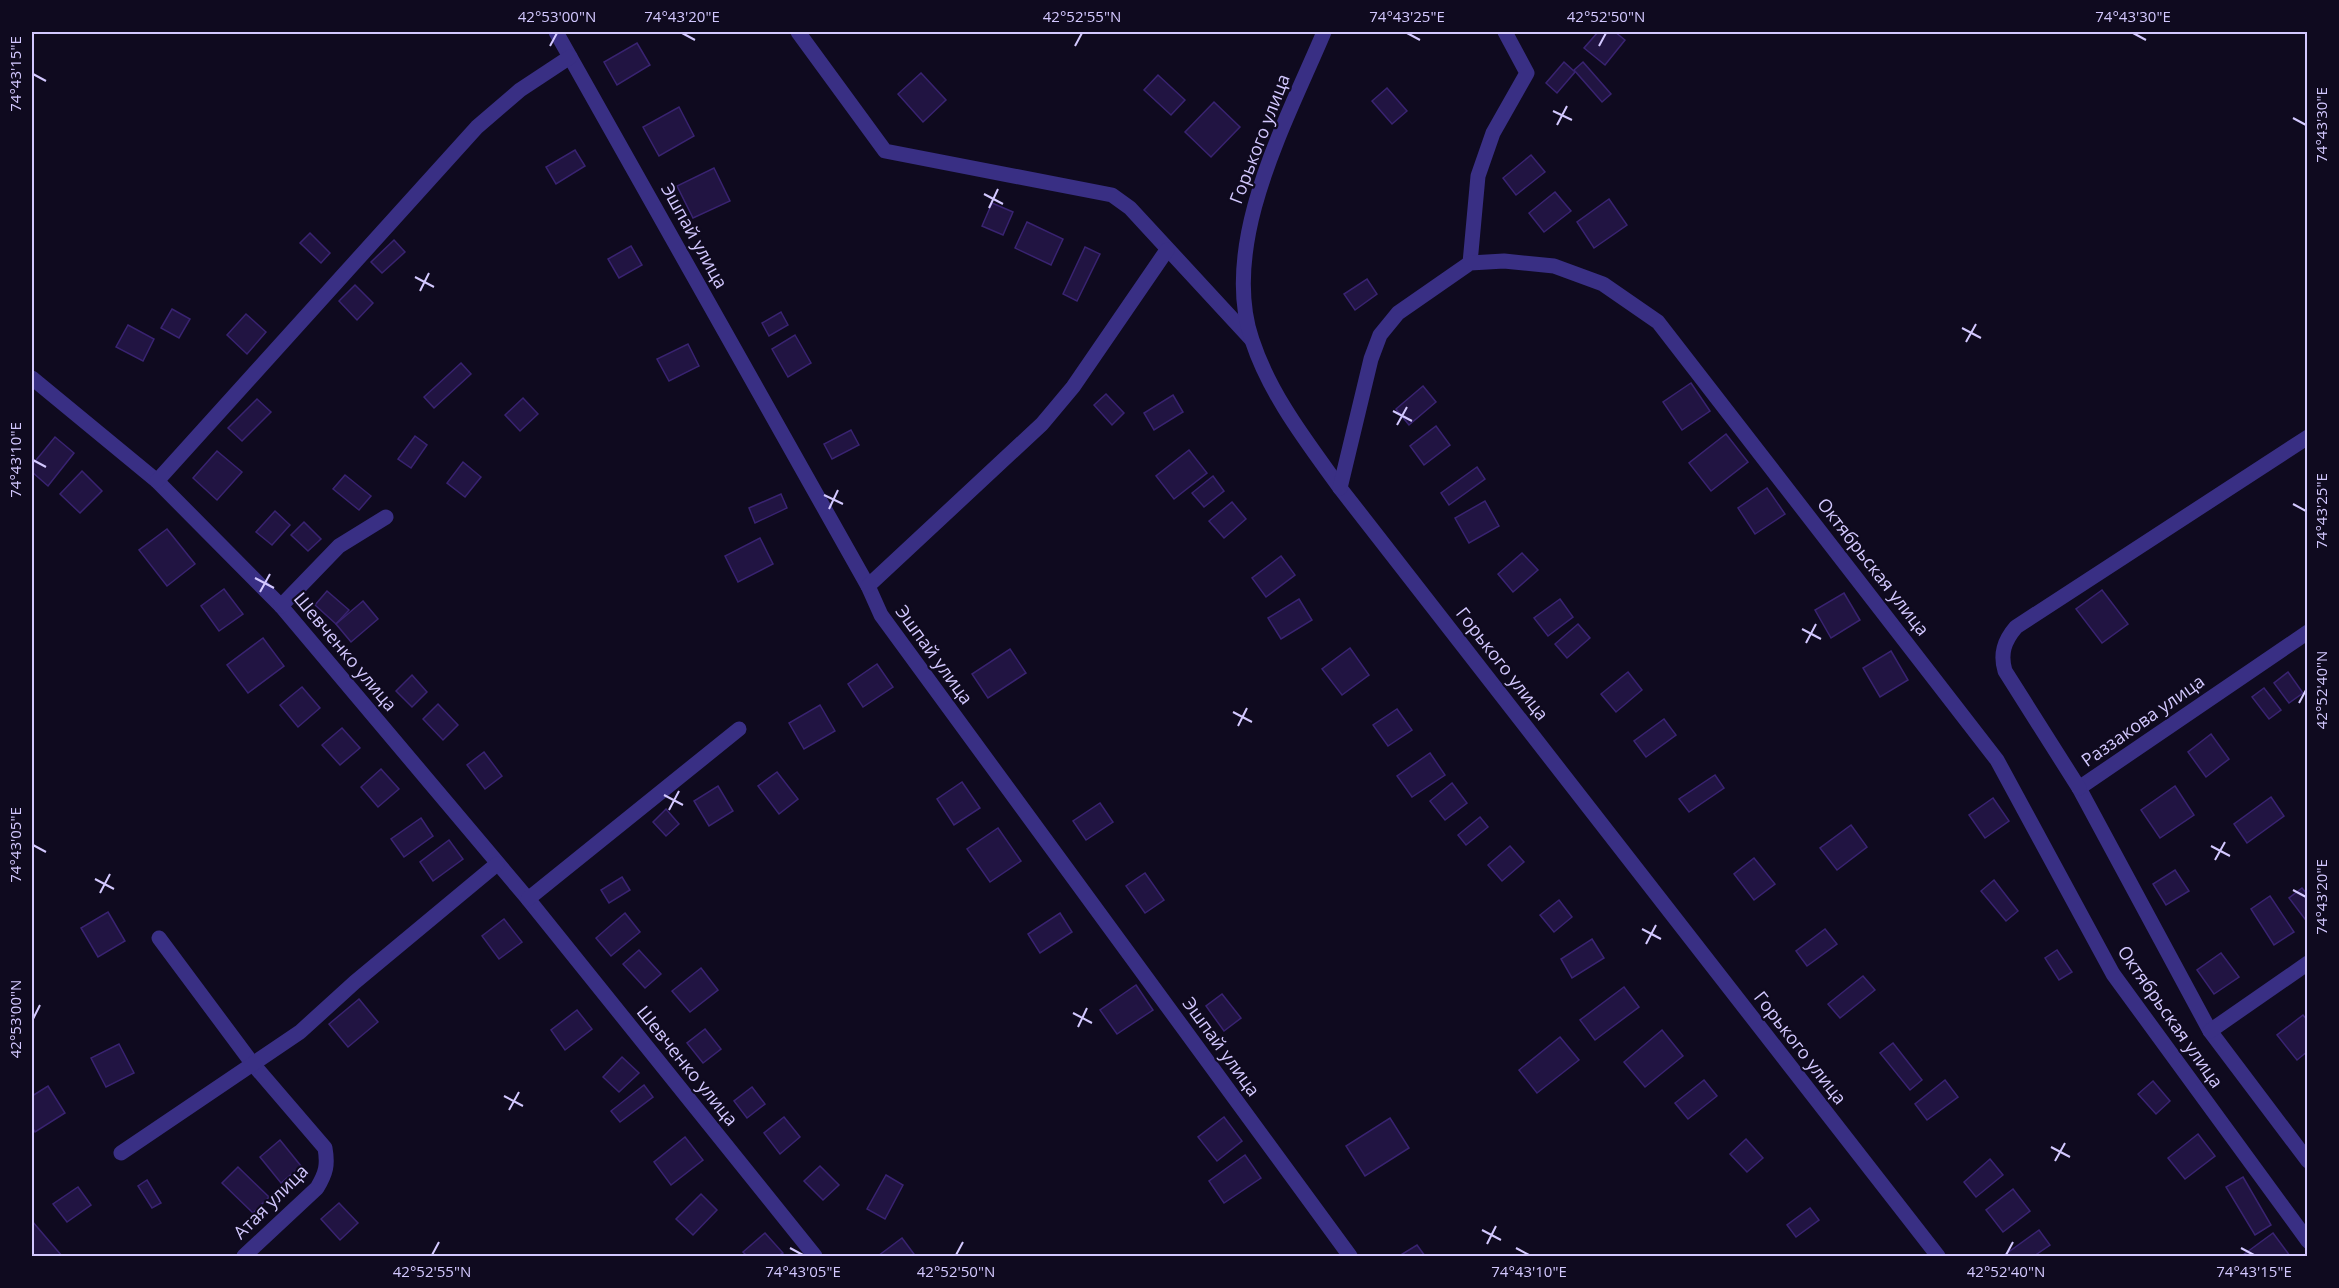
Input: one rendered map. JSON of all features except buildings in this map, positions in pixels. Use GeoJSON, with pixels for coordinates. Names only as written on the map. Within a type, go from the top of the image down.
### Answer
{"type":"FeatureCollection","features":[{"type":"Feature","properties":{"kind":"street","name":"Эшпай улица"},"geometry":{"type":"LineString","coordinates":[[556,32],[888,625],[1350,1257]]}},
{"type":"Feature","properties":{"kind":"street"},"geometry":{"type":"LineString","coordinates":[[798,32],[885,151],[1112,195],[1130,208],[1251,339]]}},
{"type":"Feature","properties":{"kind":"street","name":"Горького улица"},"geometry":{"type":"LineString","coordinates":[[1323,32],[1257,194],[1245,242],[1245,296],[1251,339],[1287,414],[1340,488],[1938,1257]]}},
{"type":"Feature","properties":{"kind":"street"},"geometry":{"type":"LineString","coordinates":[[1340,488],[1371,359],[1380,335],[1398,313],[1470,263],[1478,176],[1493,133],[1527,73],[1505,32]]}},
{"type":"Feature","properties":{"kind":"street"},"geometry":{"type":"LineString","coordinates":[[157,481],[477,127],[520,90],[570,57]]}},
{"type":"Feature","properties":{"kind":"street"},"geometry":{"type":"LineString","coordinates":[[868,586],[1042,424],[1073,387],[1167,250]]}},
{"type":"Feature","properties":{"kind":"street","name":"Октябрьская улица"},"geometry":{"type":"LineString","coordinates":[[1470,263],[1504,261],[1554,266],[1603,284],[1658,322],[1998,760],[2113,974],[2307,1241]]}},
{"type":"Feature","properties":{"kind":"street","name":"Шевченко улица"},"geometry":{"type":"LineString","coordinates":[[32,378],[157,481],[280,606],[528,899],[815,1257]]}},
{"type":"Feature","properties":{"kind":"street"},"geometry":{"type":"LineString","coordinates":[[2079,788],[2005,671],[2003,652],[2016,627],[2307,437]]}},
{"type":"Feature","properties":{"kind":"street"},"geometry":{"type":"LineString","coordinates":[[280,606],[339,546],[386,516]]}},
{"type":"Feature","properties":{"kind":"street","name":"Раззакова улица"},"geometry":{"type":"LineString","coordinates":[[2307,632],[2079,788],[2210,1031],[2307,1161]]}},
{"type":"Feature","properties":{"kind":"street"},"geometry":{"type":"LineString","coordinates":[[528,899],[739,729]]}},
{"type":"Feature","properties":{"kind":"street"},"geometry":{"type":"LineString","coordinates":[[121,1153],[300,1032],[355,982],[497,864]]}},
{"type":"Feature","properties":{"kind":"street"},"geometry":{"type":"LineString","coordinates":[[159,938],[252,1063]]}},
{"type":"Feature","properties":{"kind":"street"},"geometry":{"type":"LineString","coordinates":[[2210,1031],[2307,963]]}},
{"type":"Feature","properties":{"kind":"street","name":"Атая улица"},"geometry":{"type":"LineString","coordinates":[[244,1257],[317,1188],[326,1175],[328,1162],[325,1148],[252,1063]]}}]}
